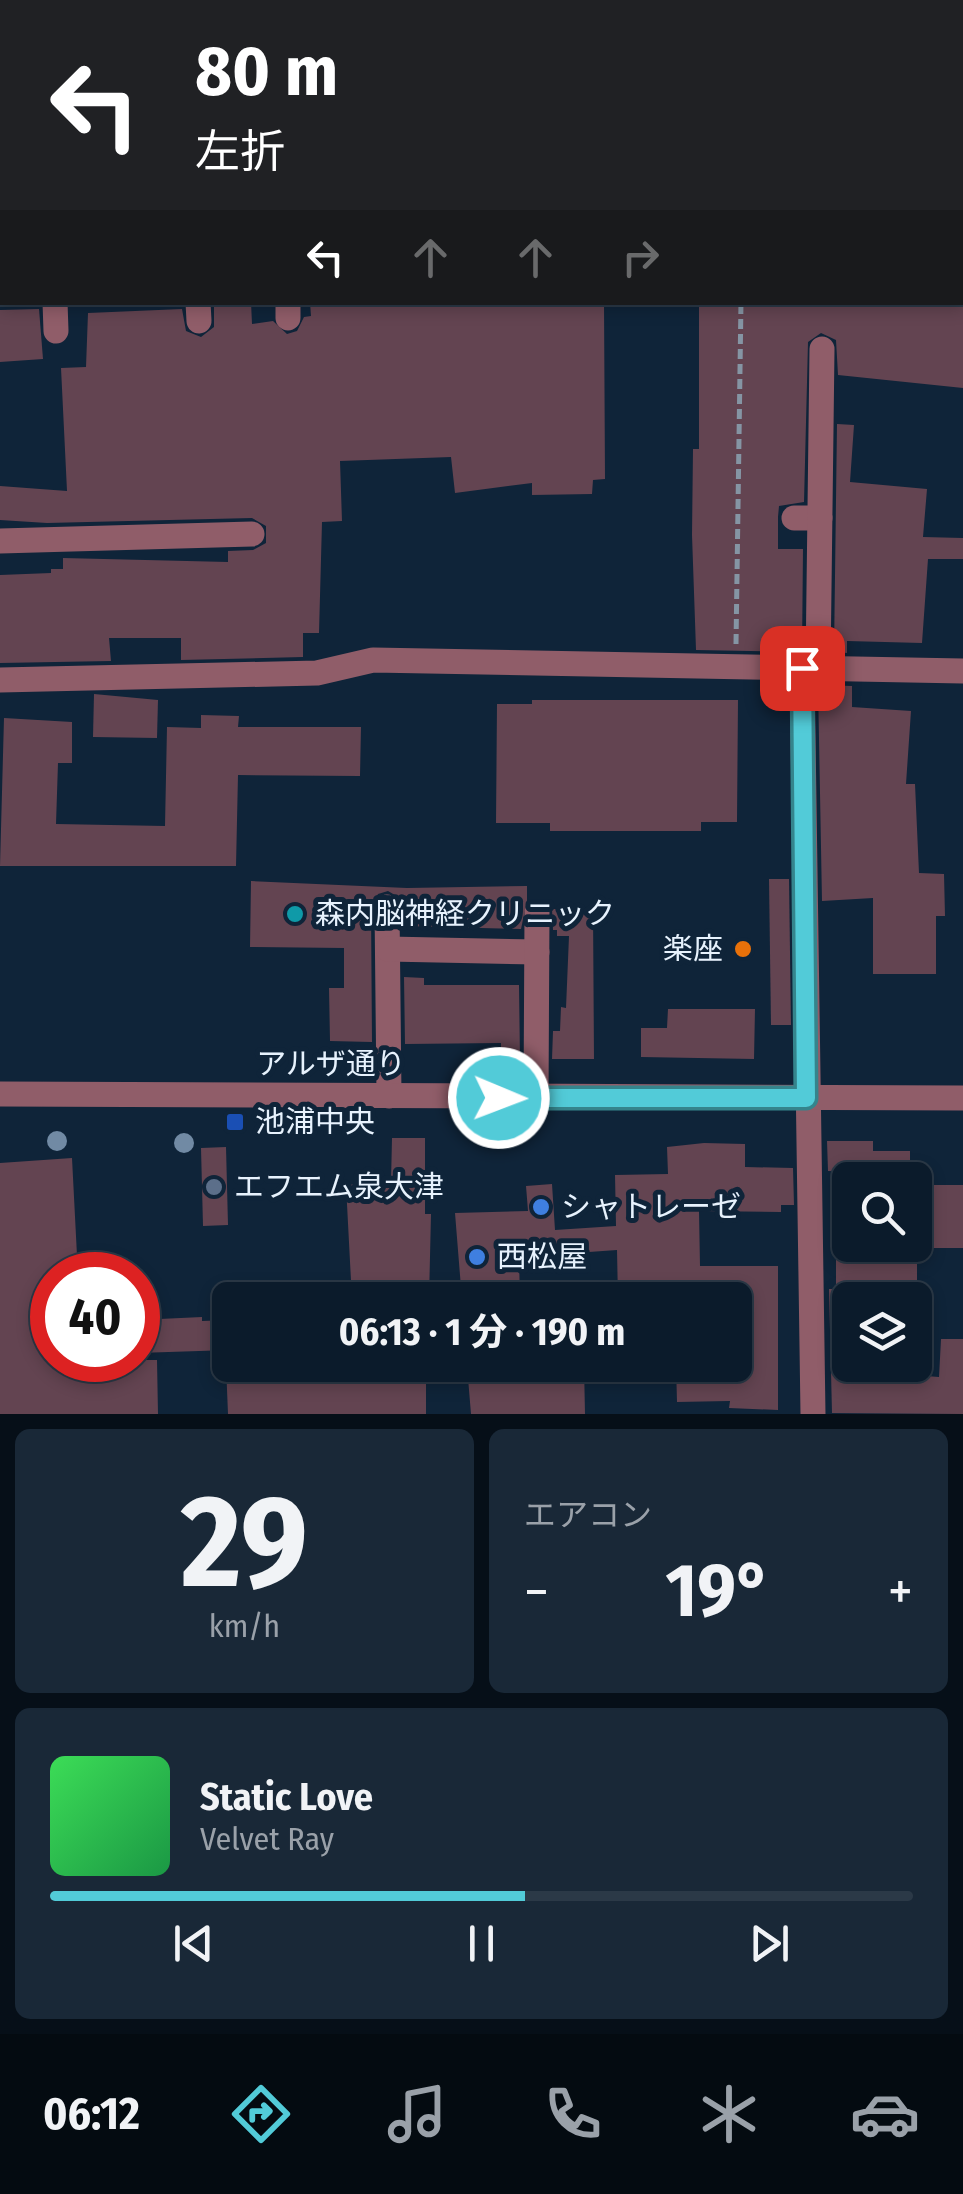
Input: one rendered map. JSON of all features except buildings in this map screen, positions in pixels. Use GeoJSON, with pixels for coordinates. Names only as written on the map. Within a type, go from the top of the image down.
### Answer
{"type":"FeatureCollection","features":[{"type":"Feature","properties":{"kind":"street"},"geometry":{"type":"LineString","coordinates":[[55,305],[56,330]]}},
{"type":"Feature","properties":{"kind":"street"},"geometry":{"type":"LineString","coordinates":[[814,1414],[806,1098],[810,668],[807,518],[832,394],[822,349]]}},
{"type":"Feature","properties":{"kind":"street"},"geometry":{"type":"LineString","coordinates":[[0,541],[78,549],[214,543],[252,534]]}},
{"type":"Feature","properties":{"kind":"street"},"geometry":{"type":"LineString","coordinates":[[0,680],[318,673],[374,660],[963,671]]}},
{"type":"Feature","properties":{"kind":"street"},"geometry":{"type":"LineString","coordinates":[[387,907],[389,1096]]}},
{"type":"Feature","properties":{"kind":"street"},"geometry":{"type":"LineString","coordinates":[[536,1098],[538,913]]}},
{"type":"Feature","properties":{"kind":"street"},"geometry":{"type":"LineString","coordinates":[[388,949],[537,952]]}},
{"type":"Feature","properties":{"kind":"street","name":"アルザ通り"},"geometry":{"type":"LineString","coordinates":[[0,1094],[963,1098]]}},
{"type":"Feature","properties":{"kind":"path"},"geometry":{"type":"LineString","coordinates":[[736,666],[741,305]]}},
{"type":"Feature","properties":{"kind":"place","name":"森内脳神経クリニック"},"geometry":{"type":"Point","coordinates":[295,914]}},
{"type":"Feature","properties":{"kind":"place","name":"楽座"},"geometry":{"type":"Point","coordinates":[743,949]}},
{"type":"Feature","properties":{"kind":"place","name":"池浦中央"},"geometry":{"type":"Point","coordinates":[235,1122]}},
{"type":"Feature","properties":{"kind":"place","name":"エフエム泉大津"},"geometry":{"type":"Point","coordinates":[214,1187]}},
{"type":"Feature","properties":{"kind":"place","name":"シャトレーゼ"},"geometry":{"type":"Point","coordinates":[541,1207]}},
{"type":"Feature","properties":{"kind":"place","name":"西松屋"},"geometry":{"type":"Point","coordinates":[477,1257]}},
{"type":"Feature","properties":{"kind":"route"},"geometry":{"type":"LineString","coordinates":[[499,1098],[806,1098],[802,668]]}}]}
